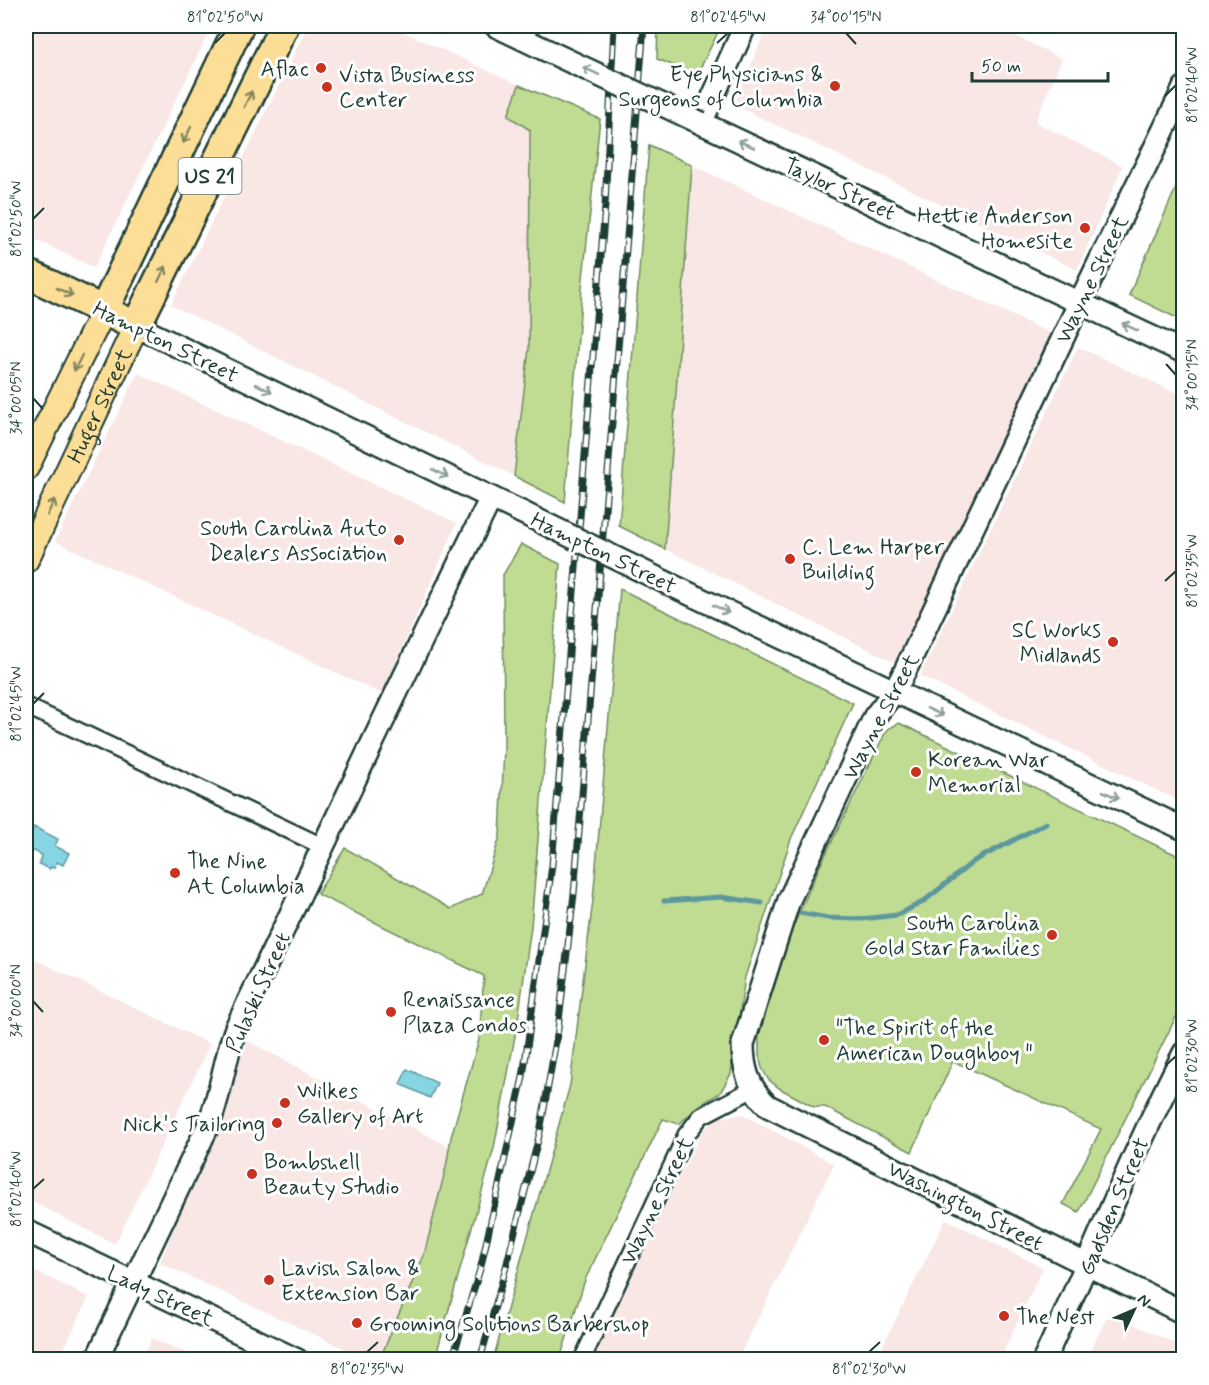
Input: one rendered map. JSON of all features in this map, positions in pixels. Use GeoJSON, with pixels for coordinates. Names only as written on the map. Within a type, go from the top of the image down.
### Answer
{"type":"FeatureCollection","features":[{"type":"Feature","properties":{"kind":"highway","name":"Huger Street"},"geometry":{"type":"LineString","coordinates":[[104,310],[239,26]]}},
{"type":"Feature","properties":{"kind":"highway","name":"Huger Street"},"geometry":{"type":"LineString","coordinates":[[136,326],[284,26]]}},
{"type":"Feature","properties":{"kind":"highway","name":"Hampton Street"},"geometry":{"type":"LineString","coordinates":[[26,273],[136,326]]}},
{"type":"Feature","properties":{"kind":"main road","name":"Huger Street"},"geometry":{"type":"LineString","coordinates":[[26,468],[104,310]]}},
{"type":"Feature","properties":{"kind":"main road","name":"Huger Street"},"geometry":{"type":"LineString","coordinates":[[26,560],[136,326]]}},
{"type":"Feature","properties":{"kind":"street","name":"Taylor Street"},"geometry":{"type":"LineString","coordinates":[[496,26],[885,208],[1184,352]]}},
{"type":"Feature","properties":{"kind":"street"},"geometry":{"type":"LineString","coordinates":[[701,123],[745,26]]}},
{"type":"Feature","properties":{"kind":"street","name":"Wayne Street"},"geometry":{"type":"LineString","coordinates":[[582,1359],[686,1135],[701,1116],[753,1089],[746,1074],[743,1044],[789,900],[875,716],[894,692],[1184,88]]}},
{"type":"Feature","properties":{"kind":"street","name":"Hampton Street"},"geometry":{"type":"LineString","coordinates":[[136,326],[894,692],[1184,829]]}},
{"type":"Feature","properties":{"kind":"street","name":"Pulaski Street"},"geometry":{"type":"LineString","coordinates":[[96,1359],[212,1115],[236,1028],[491,498]]}},
{"type":"Feature","properties":{"kind":"street"},"geometry":{"type":"LineString","coordinates":[[26,706],[324,847]]}},
{"type":"Feature","properties":{"kind":"street","name":"Gadsden Street"},"geometry":{"type":"LineString","coordinates":[[1044,1359],[1087,1266],[1137,1146],[1184,1053]]}},
{"type":"Feature","properties":{"kind":"street","name":"Washington Street"},"geometry":{"type":"LineString","coordinates":[[753,1089],[768,1106],[825,1136],[974,1207],[1184,1313]]}},
{"type":"Feature","properties":{"kind":"street","name":"Lady Street"},"geometry":{"type":"LineString","coordinates":[[26,1231],[297,1359]]}},
{"type":"Feature","properties":{"kind":"shaded area"},"geometry":{"type":"Polygon","coordinates":[[[26,26],[212,26],[94,268],[26,235],[26,26]]]}},
{"type":"Feature","properties":{"kind":"shaded area"},"geometry":{"type":"Polygon","coordinates":[[[308,26],[391,26],[519,85],[508,116],[530,130],[529,348],[514,476],[171,305],[308,26]]]}},
{"type":"Feature","properties":{"kind":"shaded area"},"geometry":{"type":"Polygon","coordinates":[[[767,26],[996,26],[1062,59],[1035,122],[1123,166],[1077,270],[734,105],[767,26]]]}},
{"type":"Feature","properties":{"kind":"shaded area"},"geometry":{"type":"Polygon","coordinates":[[[692,165],[1054,335],[898,664],[665,549],[692,165]]]}},
{"type":"Feature","properties":{"kind":"shaded area"},"geometry":{"type":"Polygon","coordinates":[[[1078,347],[1183,396],[1183,803],[920,676],[1078,347]]]}},
{"type":"Feature","properties":{"kind":"shaded area"},"geometry":{"type":"Polygon","coordinates":[[[138,373],[457,523],[382,694],[55,541],[138,373]]]}},
{"type":"Feature","properties":{"kind":"shaded area"},"geometry":{"type":"Polygon","coordinates":[[[26,955],[210,1044],[115,1244],[26,1199],[26,955]]]}},
{"type":"Feature","properties":{"kind":"shaded area"},"geometry":{"type":"Polygon","coordinates":[[[248,1041],[450,1147],[424,1255],[382,1354],[382,1359],[367,1359],[160,1263],[248,1041]]]}},
{"type":"Feature","properties":{"kind":"shaded area"},"geometry":{"type":"Polygon","coordinates":[[[742,1114],[834,1164],[740,1355],[749,1359],[593,1359],[625,1286],[702,1132],[716,1118],[742,1114]]]}},
{"type":"Feature","properties":{"kind":"shaded area"},"geometry":{"type":"Polygon","coordinates":[[[946,1219],[1043,1268],[1000,1359],[876,1359],[946,1219]]]}},
{"type":"Feature","properties":{"kind":"shaded area"},"geometry":{"type":"Polygon","coordinates":[[[26,1267],[89,1297],[59,1359],[26,1359],[26,1267]]]}},
{"type":"Feature","properties":{"kind":"shaded area"},"geometry":{"type":"Polygon","coordinates":[[[1109,1313],[1183,1347],[1183,1359],[1086,1359],[1109,1313]]]}},
{"type":"Feature","properties":{"kind":"shaded area"},"geometry":{"type":"Polygon","coordinates":[[[152,1338],[199,1359],[142,1359],[152,1338]]]}},
{"type":"Feature","properties":{"kind":"green space"},"geometry":{"type":"Polygon","coordinates":[[[658,26],[721,26],[697,75],[657,59],[658,26]]]}},
{"type":"Feature","properties":{"kind":"green space"},"geometry":{"type":"Polygon","coordinates":[[[519,85],[600,119],[582,288],[565,502],[514,476],[529,348],[530,130],[508,116],[519,85]]]}},
{"type":"Feature","properties":{"kind":"green space"},"geometry":{"type":"Polygon","coordinates":[[[649,145],[692,165],[665,549],[619,526],[649,145]]]}},
{"type":"Feature","properties":{"kind":"green space"},"geometry":{"type":"Polygon","coordinates":[[[1183,172],[1184,321],[1129,295],[1183,172]]]}},
{"type":"Feature","properties":{"kind":"green space"},"geometry":{"type":"Polygon","coordinates":[[[521,544],[560,564],[531,927],[518,1020],[494,1148],[435,1359],[382,1359],[382,1354],[424,1255],[446,1167],[451,1137],[479,1039],[484,976],[317,894],[345,848],[451,909],[482,894],[500,836],[504,748],[503,575],[521,544]]]}},
{"type":"Feature","properties":{"kind":"green space"},"geometry":{"type":"Polygon","coordinates":[[[620,589],[853,703],[791,839],[745,977],[731,1074],[720,1093],[700,1105],[679,1124],[663,1119],[585,1280],[560,1359],[493,1360],[570,1085],[593,900],[620,589]]]}},
{"type":"Feature","properties":{"kind":"green space"},"geometry":{"type":"Polygon","coordinates":[[[899,723],[1183,858],[1183,1003],[1079,1212],[1063,1204],[1101,1129],[953,1061],[912,1152],[825,1107],[814,1107],[779,1088],[768,1079],[762,1068],[759,1055],[759,1035],[789,936],[819,868],[884,735],[888,729],[899,723]]]}},
{"type":"Feature","properties":{"kind":"water"},"geometry":{"type":"Polygon","coordinates":[[[34,827],[58,839],[55,846],[69,853],[63,865],[57,862],[54,868],[50,869],[39,864],[41,855],[33,850],[30,856],[26,854],[26,832],[31,834],[34,827]]]}},
{"type":"Feature","properties":{"kind":"water"},"geometry":{"type":"Polygon","coordinates":[[[407,1069],[437,1083],[430,1098],[400,1084],[407,1069]]]}},
{"type":"Feature","properties":{"kind":"waterway"},"geometry":{"type":"LineString","coordinates":[[800,913],[828,918],[862,919],[897,915],[923,902],[974,861],[1046,823]]}},
{"type":"Feature","properties":{"kind":"waterway"},"geometry":{"type":"LineString","coordinates":[[664,901],[721,897],[762,903]]}},
{"type":"Feature","properties":{"kind":"railway"},"geometry":{"type":"LineString","coordinates":[[452,1360],[481,1266],[523,1077],[552,865],[605,206],[614,26]]}},
{"type":"Feature","properties":{"kind":"railway"},"geometry":{"type":"LineString","coordinates":[[480,1360],[540,1132],[558,1029],[574,894],[644,26]]}},
{"type":"Feature","properties":{"kind":"place","name":"Aflac"},"geometry":{"type":"Point","coordinates":[321,68]}},
{"type":"Feature","properties":{"kind":"place","name":"Eye Physicians & Surgeons of Columbia"},"geometry":{"type":"Point","coordinates":[835,86]}},
{"type":"Feature","properties":{"kind":"place","name":"Vista Business Center"},"geometry":{"type":"Point","coordinates":[327,87]}},
{"type":"Feature","properties":{"kind":"place","name":"Hettie Anderson Homesite"},"geometry":{"type":"Point","coordinates":[1085,228]}},
{"type":"Feature","properties":{"kind":"place","name":"South Carolina Auto Dealers Association"},"geometry":{"type":"Point","coordinates":[399,540]}},
{"type":"Feature","properties":{"kind":"place","name":"C. Lem Harper Building"},"geometry":{"type":"Point","coordinates":[790,559]}},
{"type":"Feature","properties":{"kind":"place","name":"SC Works Midlands"},"geometry":{"type":"Point","coordinates":[1113,642]}},
{"type":"Feature","properties":{"kind":"place","name":"Korean War Memorial"},"geometry":{"type":"Point","coordinates":[916,772]}},
{"type":"Feature","properties":{"kind":"place","name":"The Nine At Columbia"},"geometry":{"type":"Point","coordinates":[175,873]}},
{"type":"Feature","properties":{"kind":"place","name":"South Carolina Gold Star Families"},"geometry":{"type":"Point","coordinates":[1052,935]}},
{"type":"Feature","properties":{"kind":"place","name":"Renaissance Plaza Condos"},"geometry":{"type":"Point","coordinates":[391,1012]}},
{"type":"Feature","properties":{"kind":"place","name":"\"The Spirit of the American Doughboy \""},"geometry":{"type":"Point","coordinates":[824,1040]}},
{"type":"Feature","properties":{"kind":"place","name":"Wilkes Gallery of Art"},"geometry":{"type":"Point","coordinates":[285,1103]}},
{"type":"Feature","properties":{"kind":"place","name":"Nick's Tailoring"},"geometry":{"type":"Point","coordinates":[277,1123]}},
{"type":"Feature","properties":{"kind":"place","name":"Bombshell Beauty Studio"},"geometry":{"type":"Point","coordinates":[252,1174]}},
{"type":"Feature","properties":{"kind":"place","name":"Lavish Salon & Extension Bar"},"geometry":{"type":"Point","coordinates":[269,1280]}},
{"type":"Feature","properties":{"kind":"place","name":"The Nest"},"geometry":{"type":"Point","coordinates":[1004,1316]}},
{"type":"Feature","properties":{"kind":"place","name":"Grooming Solutions Barbershop"},"geometry":{"type":"Point","coordinates":[357,1323]}}]}
